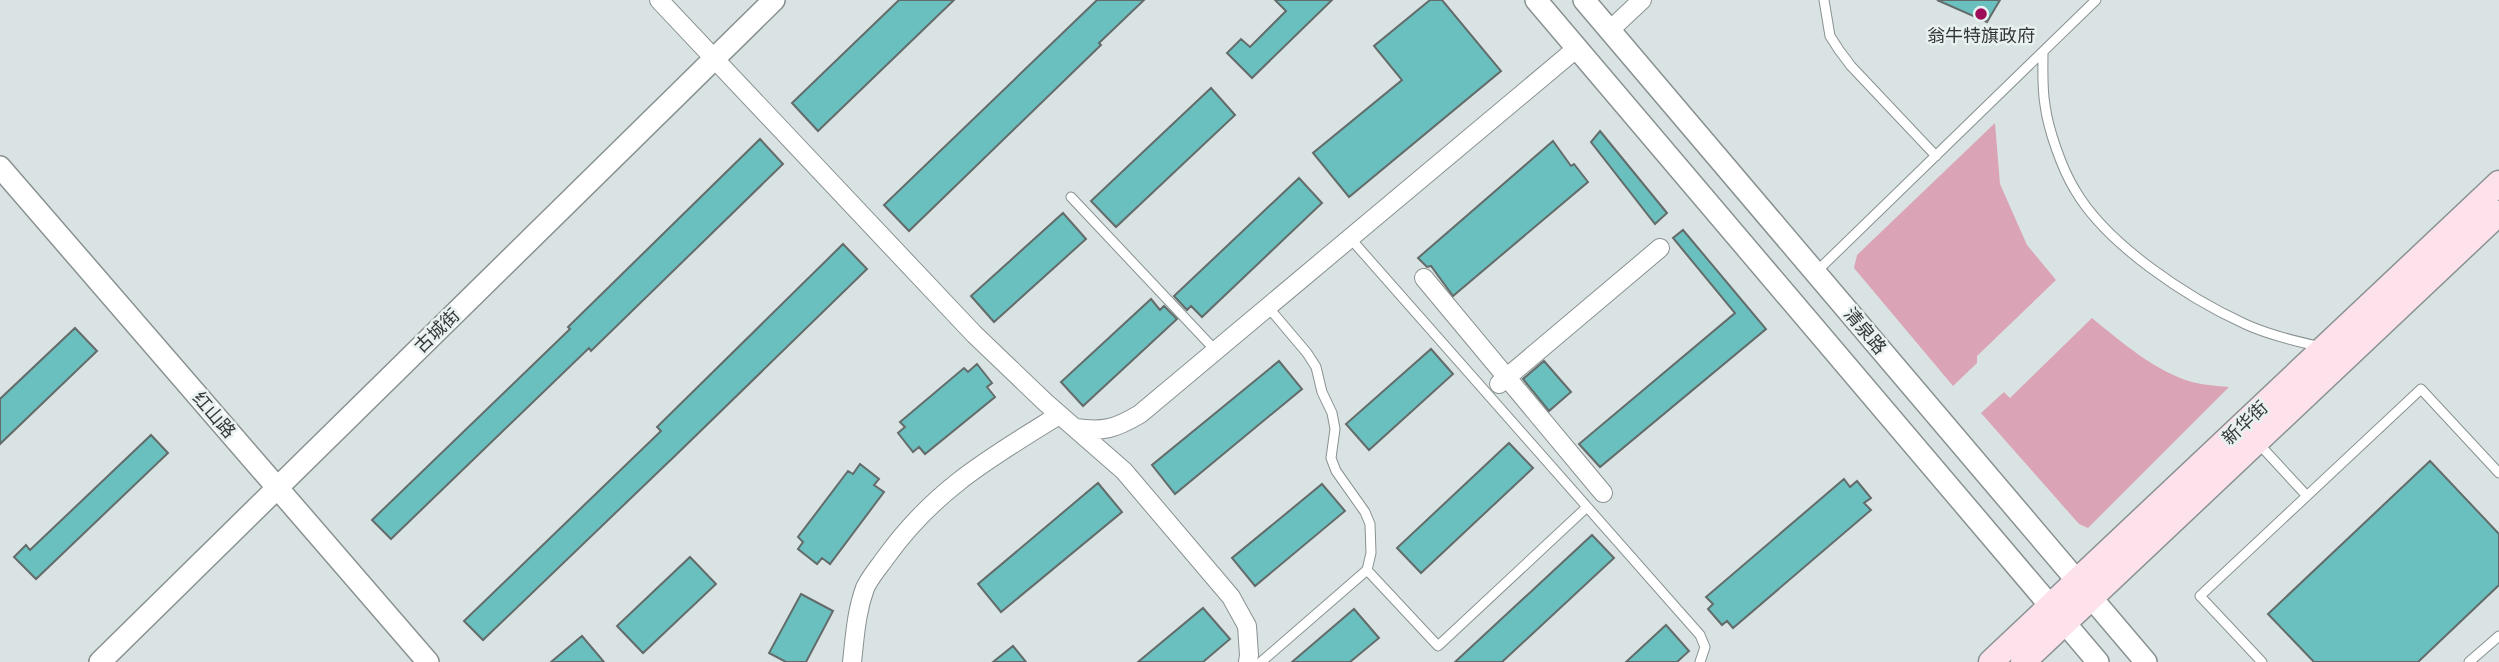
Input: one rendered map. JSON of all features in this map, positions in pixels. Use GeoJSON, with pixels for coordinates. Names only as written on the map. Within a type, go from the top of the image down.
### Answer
{"type":"FeatureCollection","features":[{"type":"Feature","properties":{"kind":"main road","name":"新华街"},"geometry":{"type":"LineString","coordinates":[[1990,662],[2058,614],[2324,348],[2499,183]]}},
{"type":"Feature","properties":{"kind":"main road","name":"新华街"},"geometry":{"type":"LineString","coordinates":[[2084,589],[2257,442],[2499,214]]}},
{"type":"Feature","properties":{"kind":"main road","name":"新华街"},"geometry":{"type":"LineString","coordinates":[[2023,662],[2058,614]]}},
{"type":"Feature","properties":{"kind":"street"},"geometry":{"type":"LineString","coordinates":[[659,0],[974,334],[1059,415],[1124,471],[1231,597],[1247,626],[1248,662]]}},
{"type":"Feature","properties":{"kind":"street","name":"古城街"},"geometry":{"type":"LineString","coordinates":[[100,662],[774,0]]}},
{"type":"Feature","properties":{"kind":"street","name":"清泉路"},"geometry":{"type":"LineString","coordinates":[[1536,0],[2098,662]]}},
{"type":"Feature","properties":{"kind":"street","name":"清泉路"},"geometry":{"type":"LineString","coordinates":[[1584,0],[2146,662]]}},
{"type":"Feature","properties":{"kind":"street"},"geometry":{"type":"LineString","coordinates":[[1610,30],[1642,0]]}},
{"type":"Feature","properties":{"kind":"street"},"geometry":{"type":"LineString","coordinates":[[1074,428],[1097,431],[1122,424],[1140,414],[1577,48]]}},
{"type":"Feature","properties":{"kind":"street","name":"红山路"},"geometry":{"type":"LineString","coordinates":[[0,167],[428,662]]}},
{"type":"Feature","properties":{"kind":"street"},"geometry":{"type":"LineString","coordinates":[[1502,381],[1660,248]]}},
{"type":"Feature","properties":{"kind":"street"},"geometry":{"type":"LineString","coordinates":[[1424,278],[1502,381],[1603,494]]}},
{"type":"Feature","properties":{"kind":"street"},"geometry":{"type":"LineString","coordinates":[[852,662],[856,615],[867,585],[901,536],[933,502],[969,471],[1059,415]]}},
{"type":"Feature","properties":{"kind":"lane"},"geometry":{"type":"LineString","coordinates":[[1824,0],[1830,36],[1839,50],[1936,156]]}},
{"type":"Feature","properties":{"kind":"lane"},"geometry":{"type":"LineString","coordinates":[[1815,272],[2096,0]]}},
{"type":"Feature","properties":{"kind":"lane"},"geometry":{"type":"LineString","coordinates":[[2043,52],[2045,105],[2057,148],[2075,190],[2102,224],[2159,274],[2198,299],[2245,324],[2273,335],[2324,348]]}},
{"type":"Feature","properties":{"kind":"lane"},"geometry":{"type":"LineString","coordinates":[[1071,197],[1216,351]]}},
{"type":"Feature","properties":{"kind":"lane"},"geometry":{"type":"LineString","coordinates":[[1350,238],[1700,635],[1705,647],[1700,662]]}},
{"type":"Feature","properties":{"kind":"lane"},"geometry":{"type":"LineString","coordinates":[[1261,662],[1367,570],[1371,553],[1370,524],[1365,512],[1336,471],[1331,458],[1335,429],[1316,367],[1268,307]]}},
{"type":"Feature","properties":{"kind":"lane"},"geometry":{"type":"LineString","coordinates":[[2262,662],[2200,596],[2421,389],[2499,472]]}},
{"type":"Feature","properties":{"kind":"lane"},"geometry":{"type":"LineString","coordinates":[[2257,442],[2307,496]]}},
{"type":"Feature","properties":{"kind":"lane"},"geometry":{"type":"LineString","coordinates":[[1367,570],[1438,646],[1587,507]]}},
{"type":"Feature","properties":{"kind":"lane"},"geometry":{"type":"LineString","coordinates":[[2469,662],[2499,636]]}},
{"type":"Feature","properties":{"kind":"shaded area"},"geometry":{"type":"Polygon","coordinates":[[[1995,123],[2000,184],[2027,245],[2056,280],[1977,356],[1977,363],[1953,386],[1854,268],[1857,255],[1995,123]]]}},
{"type":"Feature","properties":{"kind":"shaded area"},"geometry":{"type":"Polygon","coordinates":[[[2092,318],[2139,355],[2165,371],[2192,382],[2229,387],[2088,528],[2079,524],[1981,413],[2004,392],[2010,398],[2092,318]]]}},
{"type":"Feature","properties":{"kind":"building"},"geometry":{"type":"Polygon","coordinates":[[[899,0],[954,0],[818,131],[792,103],[899,0]]]}},
{"type":"Feature","properties":{"kind":"building"},"geometry":{"type":"Polygon","coordinates":[[[1097,0],[1144,0],[909,231],[884,205],[1097,0]]]}},
{"type":"Feature","properties":{"kind":"building"},"geometry":{"type":"Polygon","coordinates":[[[1275,0],[1332,0],[1252,78],[1227,53],[1241,39],[1250,47],[1286,11],[1275,0]]]}},
{"type":"Feature","properties":{"kind":"building"},"geometry":{"type":"Polygon","coordinates":[[[1430,0],[1442,0],[1501,71],[1349,197],[1313,153],[1402,80],[1374,46],[1430,0]]]}},
{"type":"Feature","properties":{"kind":"building","name":"翁牛特旗政府"},"geometry":{"type":"Polygon","coordinates":[[[1937,0],[2000,0],[1987,22],[1937,0]]]}},
{"type":"Feature","properties":{"kind":"building"},"geometry":{"type":"Polygon","coordinates":[[[1211,88],[1235,115],[1116,227],[1091,201],[1211,88]]]}},
{"type":"Feature","properties":{"kind":"building"},"geometry":{"type":"Polygon","coordinates":[[[1600,131],[1667,213],[1655,224],[1591,142],[1600,131]]]}},
{"type":"Feature","properties":{"kind":"building"},"geometry":{"type":"Polygon","coordinates":[[[760,139],[783,164],[591,351],[589,348],[391,539],[372,520],[570,329],[568,327],[760,139]]]}},
{"type":"Feature","properties":{"kind":"building"},"geometry":{"type":"Polygon","coordinates":[[[1553,141],[1571,166],[1574,164],[1588,182],[1453,296],[1431,266],[1427,267],[1418,258],[1553,141]]]}},
{"type":"Feature","properties":{"kind":"building"},"geometry":{"type":"Polygon","coordinates":[[[1299,178],[1322,203],[1202,317],[1191,306],[1187,310],[1174,296],[1299,178]]]}},
{"type":"Feature","properties":{"kind":"building"},"geometry":{"type":"Polygon","coordinates":[[[1063,213],[1086,239],[994,322],[971,296],[1063,213]]]}},
{"type":"Feature","properties":{"kind":"building"},"geometry":{"type":"Polygon","coordinates":[[[1683,230],[1766,329],[1600,467],[1579,444],[1735,313],[1673,238],[1683,230]]]}},
{"type":"Feature","properties":{"kind":"building"},"geometry":{"type":"Polygon","coordinates":[[[843,244],[867,269],[483,640],[464,621],[661,431],[657,427],[843,244]]]}},
{"type":"Feature","properties":{"kind":"building"},"geometry":{"type":"Polygon","coordinates":[[[1151,299],[1160,310],[1164,306],[1177,319],[1083,406],[1061,382],[1151,299]]]}},
{"type":"Feature","properties":{"kind":"building"},"geometry":{"type":"Polygon","coordinates":[[[75,328],[97,351],[0,444],[0,399],[75,328]]]}},
{"type":"Feature","properties":{"kind":"building"},"geometry":{"type":"Polygon","coordinates":[[[1431,349],[1453,374],[1369,450],[1346,424],[1431,349]]]}},
{"type":"Feature","properties":{"kind":"building"},"geometry":{"type":"Polygon","coordinates":[[[1279,361],[1302,389],[1175,494],[1152,465],[1279,361]]]}},
{"type":"Feature","properties":{"kind":"building"},"geometry":{"type":"Polygon","coordinates":[[[1544,361],[1571,392],[1549,411],[1523,379],[1544,361]]]}},
{"type":"Feature","properties":{"kind":"building"},"geometry":{"type":"Polygon","coordinates":[[[977,364],[992,383],[987,387],[995,397],[925,454],[919,447],[913,452],[898,433],[905,427],[900,422],[964,368],[968,372],[977,364]]]}},
{"type":"Feature","properties":{"kind":"building"},"geometry":{"type":"Polygon","coordinates":[[[151,435],[168,453],[36,579],[14,557],[26,545],[30,550],[151,435]]]}},
{"type":"Feature","properties":{"kind":"building"},"geometry":{"type":"Polygon","coordinates":[[[1509,443],[1533,468],[1421,573],[1397,548],[1509,443]]]}},
{"type":"Feature","properties":{"kind":"building"},"geometry":{"type":"Polygon","coordinates":[[[2430,461],[2499,534],[2499,585],[2418,662],[2314,662],[2268,614],[2430,461]]]}},
{"type":"Feature","properties":{"kind":"building"},"geometry":{"type":"Polygon","coordinates":[[[860,464],[879,479],[874,485],[884,492],[830,564],[822,558],[817,564],[798,549],[803,542],[798,537],[848,471],[853,474],[860,464]]]}},
{"type":"Feature","properties":{"kind":"building"},"geometry":{"type":"Polygon","coordinates":[[[1844,479],[1850,487],[1857,481],[1871,498],[1864,503],[1871,510],[1733,628],[1727,621],[1722,625],[1708,609],[1713,604],[1706,597],[1844,479]]]}},
{"type":"Feature","properties":{"kind":"building"},"geometry":{"type":"Polygon","coordinates":[[[1098,483],[1122,512],[1001,612],[978,584],[1098,483]]]}},
{"type":"Feature","properties":{"kind":"building"},"geometry":{"type":"Polygon","coordinates":[[[1322,484],[1345,511],[1255,586],[1232,558],[1322,484]]]}},
{"type":"Feature","properties":{"kind":"building"},"geometry":{"type":"Polygon","coordinates":[[[1592,535],[1614,558],[1502,662],[1455,662],[1592,535]]]}},
{"type":"Feature","properties":{"kind":"building"},"geometry":{"type":"Polygon","coordinates":[[[690,557],[716,584],[643,653],[617,626],[690,557]]]}},
{"type":"Feature","properties":{"kind":"building"},"geometry":{"type":"Polygon","coordinates":[[[801,594],[833,611],[806,662],[786,662],[769,653],[801,594]]]}},
{"type":"Feature","properties":{"kind":"building"},"geometry":{"type":"Polygon","coordinates":[[[1203,608],[1230,639],[1203,662],[1138,662],[1203,608]]]}},
{"type":"Feature","properties":{"kind":"building"},"geometry":{"type":"Polygon","coordinates":[[[1354,609],[1379,638],[1350,662],[1292,662],[1354,609]]]}},
{"type":"Feature","properties":{"kind":"building"},"geometry":{"type":"Polygon","coordinates":[[[1666,625],[1689,651],[1677,662],[1626,662],[1666,625]]]}},
{"type":"Feature","properties":{"kind":"building"},"geometry":{"type":"Polygon","coordinates":[[[582,636],[604,662],[551,662],[582,636]]]}},
{"type":"Feature","properties":{"kind":"building"},"geometry":{"type":"Polygon","coordinates":[[[1013,646],[1026,662],[993,662],[1013,646]]]}},
{"type":"Feature","properties":{"kind":"place","name":"翁牛特旗政府"},"geometry":{"type":"Point","coordinates":[1981,14]}}]}
